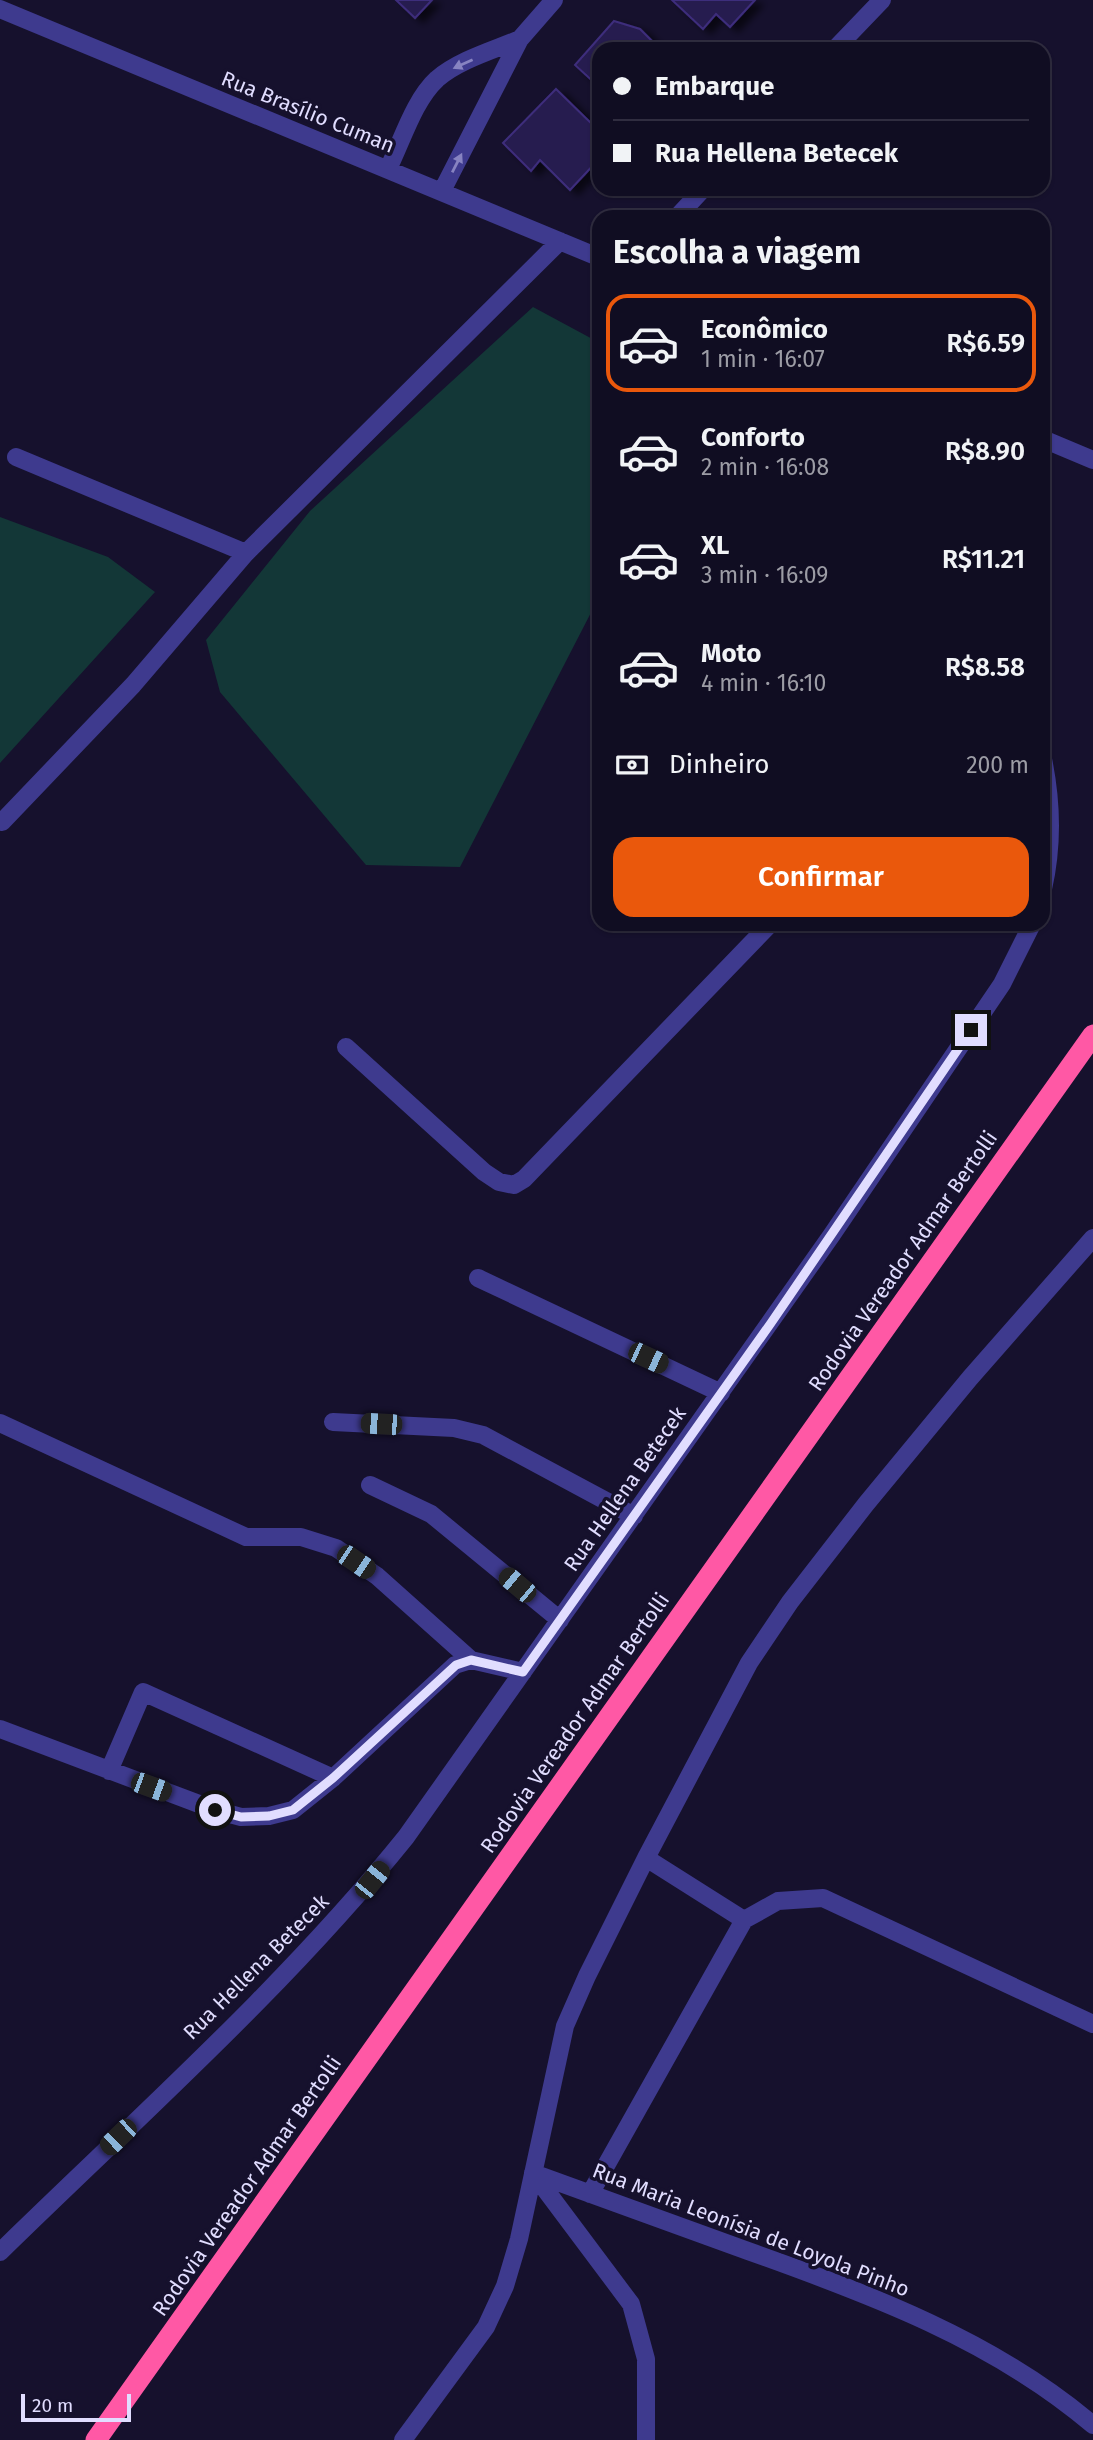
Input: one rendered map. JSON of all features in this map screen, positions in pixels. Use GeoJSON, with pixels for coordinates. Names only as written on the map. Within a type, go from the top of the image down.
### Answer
{"type":"FeatureCollection","features":[{"type":"Feature","properties":{"kind":"highway","name":"Rodovia Vereador Admar Bertolli"},"geometry":{"type":"LineString","coordinates":[[96,2440],[1093,1035]]}},
{"type":"Feature","properties":{"kind":"street"},"geometry":{"type":"LineString","coordinates":[[442,191],[520,38],[554,0]]}},
{"type":"Feature","properties":{"kind":"street"},"geometry":{"type":"LineString","coordinates":[[842,42],[882,0]]}},
{"type":"Feature","properties":{"kind":"street","name":"Rua Brasílio Cuman"},"geometry":{"type":"LineString","coordinates":[[0,9],[592,254]]}},
{"type":"Feature","properties":{"kind":"street"},"geometry":{"type":"LineString","coordinates":[[388,169],[423,98],[437,80],[449,71],[520,38]]}},
{"type":"Feature","properties":{"kind":"street"},"geometry":{"type":"LineString","coordinates":[[684,210],[696,196]]}},
{"type":"Feature","properties":{"kind":"street"},"geometry":{"type":"LineString","coordinates":[[2,822],[133,685],[246,553],[560,241]]}},
{"type":"Feature","properties":{"kind":"street"},"geometry":{"type":"LineString","coordinates":[[1050,442],[1093,460]]}},
{"type":"Feature","properties":{"kind":"street"},"geometry":{"type":"LineString","coordinates":[[16,457],[246,553]]}},
{"type":"Feature","properties":{"kind":"street"},"geometry":{"type":"LineString","coordinates":[[1050,806],[1050,835]]}},
{"type":"Feature","properties":{"kind":"street"},"geometry":{"type":"LineString","coordinates":[[346,1047],[485,1172],[499,1182],[514,1185],[524,1179],[763,931]]}},
{"type":"Feature","properties":{"kind":"street","name":"Rua Hellena Betecek"},"geometry":{"type":"LineString","coordinates":[[0,2252],[294,1965],[355,1901],[458,1768],[721,1393],[1002,984],[1028,931]]}},
{"type":"Feature","properties":{"kind":"street"},"geometry":{"type":"LineString","coordinates":[[403,2440],[486,2327],[505,2286],[519,2239],[565,2026],[646,1858],[749,1663],[790,1602],[970,1378],[1093,1238]]}},
{"type":"Feature","properties":{"kind":"street"},"geometry":{"type":"LineString","coordinates":[[478,1278],[721,1393]]}},
{"type":"Feature","properties":{"kind":"street"},"geometry":{"type":"LineString","coordinates":[[332,1422],[454,1428],[483,1435],[634,1516]]}},
{"type":"Feature","properties":{"kind":"street"},"geometry":{"type":"LineString","coordinates":[[0,1423],[246,1537],[301,1537],[336,1548],[377,1576],[471,1660],[523,1672]]}},
{"type":"Feature","properties":{"kind":"street"},"geometry":{"type":"LineString","coordinates":[[370,1485],[431,1514],[560,1620]]}},
{"type":"Feature","properties":{"kind":"street"},"geometry":{"type":"LineString","coordinates":[[0,1729],[241,1817],[269,1816],[293,1810],[333,1778],[439,1677],[456,1665],[471,1660]]}},
{"type":"Feature","properties":{"kind":"street"},"geometry":{"type":"LineString","coordinates":[[109,1771],[143,1692],[333,1778]]}},
{"type":"Feature","properties":{"kind":"street"},"geometry":{"type":"LineString","coordinates":[[646,1858],[744,1920]]}},
{"type":"Feature","properties":{"kind":"street"},"geometry":{"type":"LineString","coordinates":[[590,2194],[744,1920],[778,1901],[823,1898],[1093,2024]]}},
{"type":"Feature","properties":{"kind":"street"},"geometry":{"type":"LineString","coordinates":[[533,2174],[631,2304],[646,2359],[646,2440]]}},
{"type":"Feature","properties":{"kind":"street","name":"Rua Maria Leonísia de Loyola Pinho"},"geometry":{"type":"LineString","coordinates":[[533,2174],[830,2280],[912,2315],[990,2354],[1060,2397],[1093,2425]]}},
{"type":"Feature","properties":{"kind":"green space"},"geometry":{"type":"Polygon","coordinates":[[[533,307],[592,339],[592,611],[460,867],[366,865],[220,692],[206,640],[310,511],[533,307]]]}},
{"type":"Feature","properties":{"kind":"green space"},"geometry":{"type":"Polygon","coordinates":[[[0,517],[108,557],[155,592],[0,763],[0,517]]]}},
{"type":"Feature","properties":{"kind":"building"},"geometry":{"type":"Polygon","coordinates":[[[396,0],[432,0],[415,18],[396,0]]]}},
{"type":"Feature","properties":{"kind":"building"},"geometry":{"type":"Polygon","coordinates":[[[672,0],[755,0],[730,27],[716,14],[703,29],[672,0]]]}},
{"type":"Feature","properties":{"kind":"building"},"geometry":{"type":"Polygon","coordinates":[[[614,21],[640,29],[653,42],[595,42],[614,21]]]}},
{"type":"Feature","properties":{"kind":"building"},"geometry":{"type":"Polygon","coordinates":[[[592,46],[592,81],[575,65],[592,46]]]}},
{"type":"Feature","properties":{"kind":"building"},"geometry":{"type":"Polygon","coordinates":[[[556,89],[592,124],[592,166],[570,190],[540,160],[531,171],[503,143],[556,89]]]}},
{"type":"Feature","properties":{"kind":"route"},"geometry":{"type":"LineString","coordinates":[[215,1810],[241,1817],[269,1816],[293,1810],[333,1778],[439,1677],[456,1665],[471,1660],[523,1672],[771,1323],[971,1030]]}}]}
